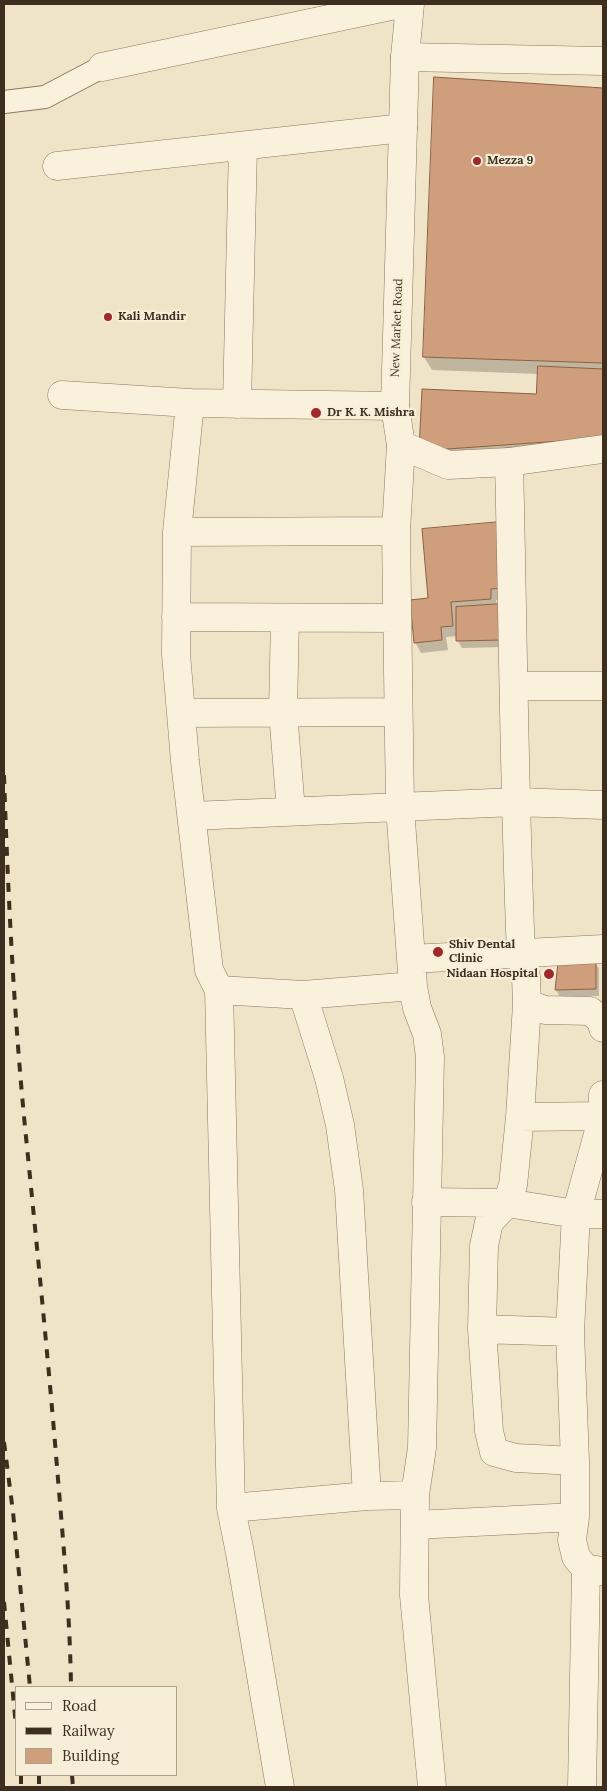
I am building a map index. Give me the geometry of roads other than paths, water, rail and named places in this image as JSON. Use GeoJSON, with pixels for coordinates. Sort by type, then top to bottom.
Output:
{"type":"FeatureCollection","features":[{"type":"Feature","properties":{"kind":"street"},"geometry":{"type":"LineString","coordinates":[[4,102],[45,97],[102,67],[400,4]]}},
{"type":"Feature","properties":{"kind":"street","name":"New Market Road"},"geometry":{"type":"LineString","coordinates":[[410,4],[405,57],[395,406],[401,445],[396,531],[398,712],[400,807],[413,986],[417,1008],[427,1034],[430,1057],[422,1448],[415,1496],[414,1595],[432,1787]]}},
{"type":"Feature","properties":{"kind":"street"},"geometry":{"type":"LineString","coordinates":[[405,57],[603,61]]}},
{"type":"Feature","properties":{"kind":"street"},"geometry":{"type":"LineString","coordinates":[[57,166],[403,128]]}},
{"type":"Feature","properties":{"kind":"street"},"geometry":{"type":"LineString","coordinates":[[237,404],[243,146]]}},
{"type":"Feature","properties":{"kind":"street"},"geometry":{"type":"LineString","coordinates":[[62,395],[190,403],[395,406]]}},
{"type":"Feature","properties":{"kind":"street"},"geometry":{"type":"LineString","coordinates":[[190,403],[178,532],[176,654],[185,761],[209,970],[218,990],[231,1508],[280,1787]]}},
{"type":"Feature","properties":{"kind":"street"},"geometry":{"type":"LineString","coordinates":[[401,445],[448,465],[509,462],[603,450]]}},
{"type":"Feature","properties":{"kind":"street"},"geometry":{"type":"LineString","coordinates":[[509,462],[515,802],[521,954],[526,978],[527,1004],[520,1117],[513,1185],[507,1203],[490,1222],[484,1246],[482,1329],[490,1431],[494,1452],[516,1458],[575,1461]]}},
{"type":"Feature","properties":{"kind":"street"},"geometry":{"type":"LineString","coordinates":[[178,532],[396,531]]}},
{"type":"Feature","properties":{"kind":"street"},"geometry":{"type":"LineString","coordinates":[[176,617],[397,618]]}},
{"type":"Feature","properties":{"kind":"street"},"geometry":{"type":"LineString","coordinates":[[284,618],[283,712],[291,811]]}},
{"type":"Feature","properties":{"kind":"street"},"geometry":{"type":"LineString","coordinates":[[514,686],[603,686]]}},
{"type":"Feature","properties":{"kind":"street"},"geometry":{"type":"LineString","coordinates":[[182,713],[398,712]]}},
{"type":"Feature","properties":{"kind":"street"},"geometry":{"type":"LineString","coordinates":[[192,816],[515,802],[603,805]]}},
{"type":"Feature","properties":{"kind":"street"},"geometry":{"type":"LineString","coordinates":[[411,959],[603,949]]}},
{"type":"Feature","properties":{"kind":"street"},"geometry":{"type":"LineString","coordinates":[[218,990],[303,995],[413,986]]}},
{"type":"Feature","properties":{"kind":"street"},"geometry":{"type":"LineString","coordinates":[[303,995],[329,1078],[340,1125],[349,1190],[367,1496]]}},
{"type":"Feature","properties":{"kind":"street"},"geometry":{"type":"LineString","coordinates":[[527,1004],[545,1010],[590,1011],[602,1021],[603,1028]]}},
{"type":"Feature","properties":{"kind":"street"},"geometry":{"type":"LineString","coordinates":[[520,1117],[603,1105],[576,1214],[570,1332],[575,1461],[575,1517],[572,1540],[576,1557],[594,1570],[582,1787]]}},
{"type":"Feature","properties":{"kind":"street"},"geometry":{"type":"LineString","coordinates":[[426,1202],[507,1203],[576,1214],[603,1214]]}},
{"type":"Feature","properties":{"kind":"street"},"geometry":{"type":"LineString","coordinates":[[482,1329],[570,1332]]}},
{"type":"Feature","properties":{"kind":"street"},"geometry":{"type":"LineString","coordinates":[[231,1508],[367,1496],[415,1496]]}},
{"type":"Feature","properties":{"kind":"street"},"geometry":{"type":"LineString","coordinates":[[416,1525],[575,1517]]}},
{"type":"Feature","properties":{"kind":"railway"},"geometry":{"type":"LineString","coordinates":[[4,775],[18,1047],[62,1522],[71,1686]]}},
{"type":"Feature","properties":{"kind":"railway"},"geometry":{"type":"LineString","coordinates":[[4,1442],[13,1512],[30,1686]]}},
{"type":"Feature","properties":{"kind":"railway"},"geometry":{"type":"LineString","coordinates":[[4,1602],[15,1716]]}},
{"type":"Feature","properties":{"kind":"railway"},"geometry":{"type":"LineString","coordinates":[[21,1776],[21,1787]]}},
{"type":"Feature","properties":{"kind":"railway"},"geometry":{"type":"LineString","coordinates":[[39,1776],[39,1787]]}},
{"type":"Feature","properties":{"kind":"railway"},"geometry":{"type":"LineString","coordinates":[[72,1776],[73,1787]]}},
{"type":"Feature","properties":{"kind":"place","name":"Mezza 9"},"geometry":{"type":"Point","coordinates":[477,161]}},
{"type":"Feature","properties":{"kind":"place","name":"Kali Mandir"},"geometry":{"type":"Point","coordinates":[108,317]}},
{"type":"Feature","properties":{"kind":"place","name":"Dr K. K. Mishra"},"geometry":{"type":"Point","coordinates":[316,413]}},
{"type":"Feature","properties":{"kind":"place","name":"Shiv Dental Clinic"},"geometry":{"type":"Point","coordinates":[438,952]}},
{"type":"Feature","properties":{"kind":"place","name":"Nidaan Hospital"},"geometry":{"type":"Point","coordinates":[549,974]}}]}
